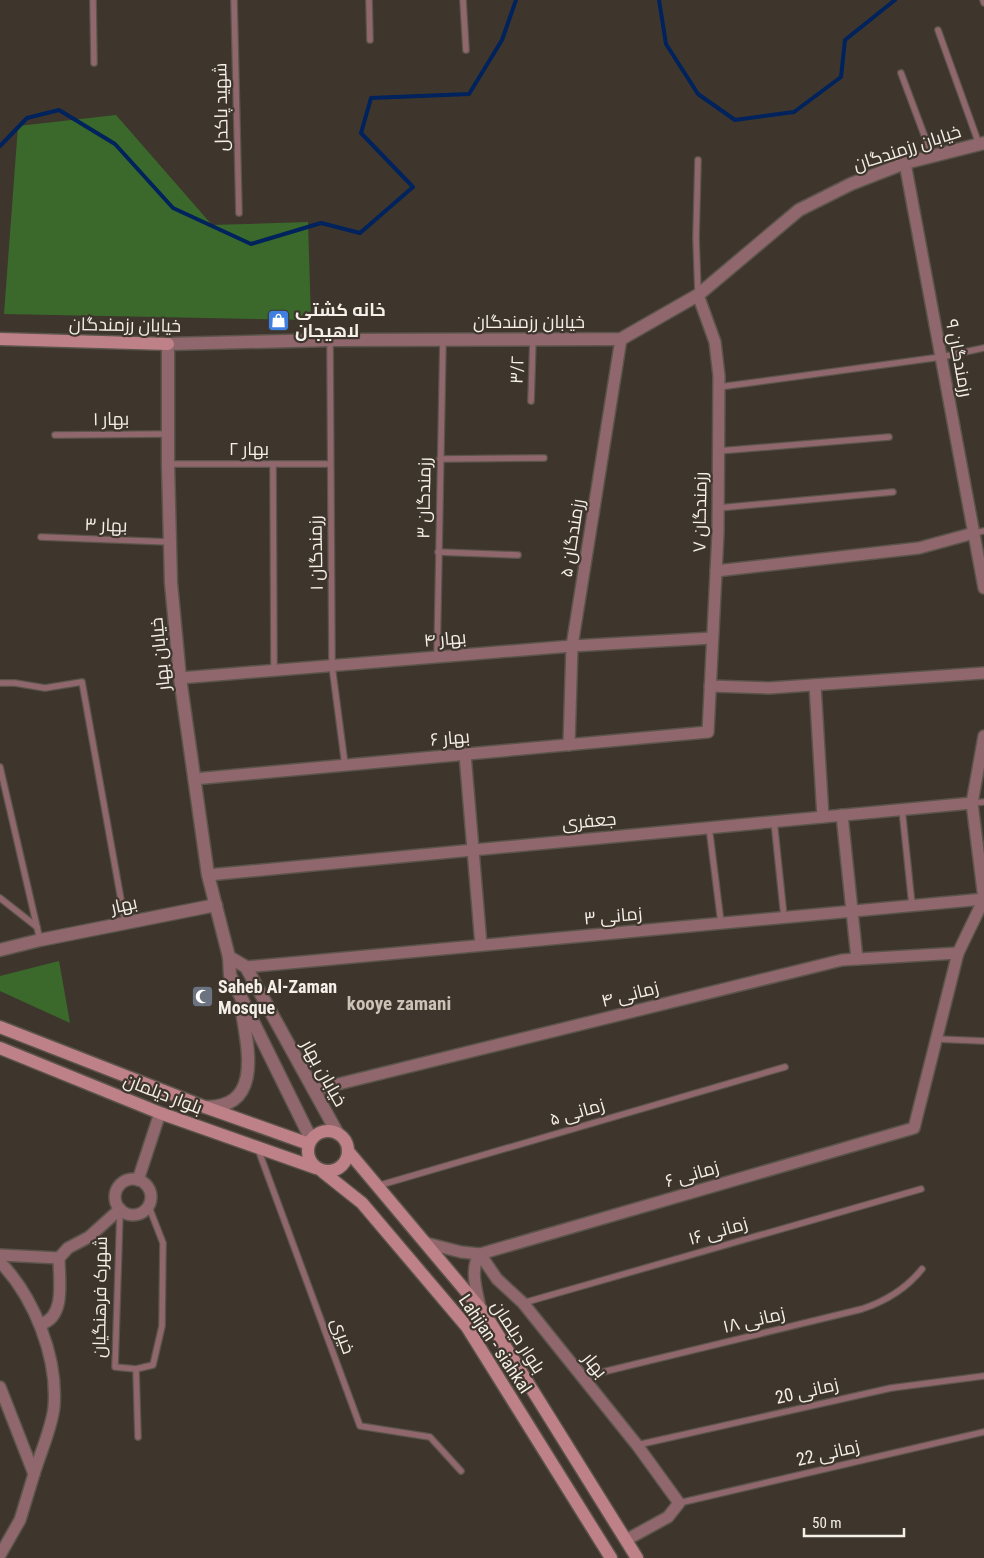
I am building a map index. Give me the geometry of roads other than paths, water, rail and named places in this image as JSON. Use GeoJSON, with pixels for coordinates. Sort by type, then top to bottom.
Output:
{"type":"FeatureCollection","features":[{"type":"Feature","properties":{"kind":"main road","name":"خیابان رزمندگان"},"geometry":{"type":"LineString","coordinates":[[0,339],[168,344]]}},
{"type":"Feature","properties":{"kind":"main road","name":"بلوار دیلمان"},"geometry":{"type":"LineString","coordinates":[[0,1027],[205,1107],[310,1141]]}},
{"type":"Feature","properties":{"kind":"main road","name":"بلوار دیلمان"},"geometry":{"type":"LineString","coordinates":[[0,1048],[160,1113],[319,1170]]}},
{"type":"Feature","properties":{"kind":"main road"},"geometry":{"type":"LineString","coordinates":[[324,1131],[338,1134],[343,1138],[348,1150],[347,1158],[338,1170],[319,1170],[308,1157],[310,1141],[324,1131]]}},
{"type":"Feature","properties":{"kind":"main road","name":"بلوار دیلمان"},"geometry":{"type":"LineString","coordinates":[[348,1150],[480,1308],[637,1558]]}},
{"type":"Feature","properties":{"kind":"main road","name":"Lahijan - siahkal"},"geometry":{"type":"LineString","coordinates":[[319,1170],[362,1203],[467,1327],[611,1558]]}},
{"type":"Feature","properties":{"kind":"street","name":"خیابان رزمندگان"},"geometry":{"type":"LineString","coordinates":[[168,344],[330,340],[621,339],[698,295],[799,210],[851,184],[905,164],[982,143]]}},
{"type":"Feature","properties":{"kind":"street","name":"رزمندگان ۹"},"geometry":{"type":"LineString","coordinates":[[905,164],[941,358],[979,532],[984,588]]}},
{"type":"Feature","properties":{"kind":"street","name":"رزمندگان ۷"},"geometry":{"type":"LineString","coordinates":[[698,295],[715,342],[718,387],[718,508],[708,732]]}},
{"type":"Feature","properties":{"kind":"street","name":"رزمندگان ۵"},"geometry":{"type":"LineString","coordinates":[[569,745],[572,646],[621,339]]}},
{"type":"Feature","properties":{"kind":"street","name":"خیابان بهار"},"geometry":{"type":"LineString","coordinates":[[168,344],[170,542],[180,678],[208,874],[229,957],[230,975],[310,1141]]}},
{"type":"Feature","properties":{"kind":"street"},"geometry":{"type":"LineString","coordinates":[[716,571],[919,548],[979,532]]}},
{"type":"Feature","properties":{"kind":"street","name":"بهار ۴"},"geometry":{"type":"LineString","coordinates":[[180,678],[572,646],[712,638]]}},
{"type":"Feature","properties":{"kind":"street"},"geometry":{"type":"LineString","coordinates":[[710,686],[769,688],[984,673]]}},
{"type":"Feature","properties":{"kind":"street"},"geometry":{"type":"LineString","coordinates":[[815,685],[823,817]]}},
{"type":"Feature","properties":{"kind":"street","name":"بهار ۶"},"geometry":{"type":"LineString","coordinates":[[194,779],[708,732]]}},
{"type":"Feature","properties":{"kind":"street"},"geometry":{"type":"LineString","coordinates":[[936,1039],[958,953],[984,899],[978,802],[984,736]]}},
{"type":"Feature","properties":{"kind":"street"},"geometry":{"type":"LineString","coordinates":[[465,754],[481,945]]}},
{"type":"Feature","properties":{"kind":"street","name":"جعفری"},"geometry":{"type":"LineString","coordinates":[[208,874],[978,802]]}},
{"type":"Feature","properties":{"kind":"street"},"geometry":{"type":"LineString","coordinates":[[842,815],[857,960]]}},
{"type":"Feature","properties":{"kind":"street","name":"زمانی ۳"},"geometry":{"type":"LineString","coordinates":[[246,967],[984,899]]}},
{"type":"Feature","properties":{"kind":"street","name":"بهار"},"geometry":{"type":"LineString","coordinates":[[0,950],[125,922],[216,905]]}},
{"type":"Feature","properties":{"kind":"street","name":"بهار"},"geometry":{"type":"LineString","coordinates":[[0,956],[40,940]]}},
{"type":"Feature","properties":{"kind":"street","name":"زمانی ۴"},"geometry":{"type":"LineString","coordinates":[[314,1090],[842,960],[958,953]]}},
{"type":"Feature","properties":{"kind":"street"},"geometry":{"type":"LineString","coordinates":[[229,957],[246,967]]}},
{"type":"Feature","properties":{"kind":"street","name":"خیابان بهار"},"geometry":{"type":"LineString","coordinates":[[246,967],[338,1134]]}},
{"type":"Feature","properties":{"kind":"street"},"geometry":{"type":"LineString","coordinates":[[205,1107],[222,1106],[230,1102],[242,1091],[248,1077],[240,995]]}},
{"type":"Feature","properties":{"kind":"street","name":"زمانی ۶"},"geometry":{"type":"LineString","coordinates":[[480,1254],[914,1128],[936,1039]]}},
{"type":"Feature","properties":{"kind":"street"},"geometry":{"type":"LineString","coordinates":[[138,1180],[160,1113]]}},
{"type":"Feature","properties":{"kind":"street"},"geometry":{"type":"LineString","coordinates":[[126,1180],[138,1180],[147,1186],[150,1191],[152,1196],[149,1207],[140,1214],[129,1215],[120,1209],[115,1199],[118,1188],[126,1180]]}},
{"type":"Feature","properties":{"kind":"street"},"geometry":{"type":"LineString","coordinates":[[41,1324],[50,1322],[58,1311],[59,1258],[68,1248],[90,1237],[120,1209]]}},
{"type":"Feature","properties":{"kind":"street"},"geometry":{"type":"LineString","coordinates":[[426,1243],[461,1252],[480,1254]]}},
{"type":"Feature","properties":{"kind":"street"},"geometry":{"type":"LineString","coordinates":[[480,1254],[474,1262],[475,1285],[480,1308]]}},
{"type":"Feature","properties":{"kind":"street","name":"بهار"},"geometry":{"type":"LineString","coordinates":[[480,1254],[497,1279],[523,1303],[637,1444],[679,1503]]}},
{"type":"Feature","properties":{"kind":"street"},"geometry":{"type":"LineString","coordinates":[[0,1255],[59,1258]]}},
{"type":"Feature","properties":{"kind":"street"},"geometry":{"type":"LineString","coordinates":[[0,1262],[9,1271],[41,1324],[52,1368],[54,1408],[20,1520],[0,1555]]}},
{"type":"Feature","properties":{"kind":"street"},"geometry":{"type":"LineString","coordinates":[[0,1387],[34,1474]]}},
{"type":"Feature","properties":{"kind":"street"},"geometry":{"type":"LineString","coordinates":[[626,1540],[668,1517],[679,1503]]}},
{"type":"Feature","properties":{"kind":"lane"},"geometry":{"type":"LineString","coordinates":[[93,0],[94,62]]}},
{"type":"Feature","properties":{"kind":"lane","name":"شهید پاکدل"},"geometry":{"type":"LineString","coordinates":[[234,0],[238,213]]}},
{"type":"Feature","properties":{"kind":"lane"},"geometry":{"type":"LineString","coordinates":[[370,0],[370,40]]}},
{"type":"Feature","properties":{"kind":"lane"},"geometry":{"type":"LineString","coordinates":[[462,0],[466,50]]}},
{"type":"Feature","properties":{"kind":"lane"},"geometry":{"type":"LineString","coordinates":[[938,30],[982,143]]}},
{"type":"Feature","properties":{"kind":"lane"},"geometry":{"type":"LineString","coordinates":[[901,73],[932,156]]}},
{"type":"Feature","properties":{"kind":"lane"},"geometry":{"type":"LineString","coordinates":[[698,160],[696,238],[698,295]]}},
{"type":"Feature","properties":{"kind":"lane","name":"رزمندگان ۳"},"geometry":{"type":"LineString","coordinates":[[436,657],[443,339]]}},
{"type":"Feature","properties":{"kind":"lane","name":"۳/۲"},"geometry":{"type":"LineString","coordinates":[[531,401],[533,339]]}},
{"type":"Feature","properties":{"kind":"lane","name":"رزمندگان ۱"},"geometry":{"type":"LineString","coordinates":[[330,340],[332,666],[345,765]]}},
{"type":"Feature","properties":{"kind":"lane"},"geometry":{"type":"LineString","coordinates":[[718,387],[941,358],[984,348]]}},
{"type":"Feature","properties":{"kind":"lane","name":"بهار ۱"},"geometry":{"type":"LineString","coordinates":[[55,435],[168,434]]}},
{"type":"Feature","properties":{"kind":"lane"},"geometry":{"type":"LineString","coordinates":[[718,451],[889,437]]}},
{"type":"Feature","properties":{"kind":"lane"},"geometry":{"type":"LineString","coordinates":[[440,458],[544,458]]}},
{"type":"Feature","properties":{"kind":"lane","name":"بهار ۲"},"geometry":{"type":"LineString","coordinates":[[168,464],[330,464]]}},
{"type":"Feature","properties":{"kind":"lane"},"geometry":{"type":"LineString","coordinates":[[273,464],[274,670]]}},
{"type":"Feature","properties":{"kind":"lane"},"geometry":{"type":"LineString","coordinates":[[718,508],[893,492]]}},
{"type":"Feature","properties":{"kind":"lane","name":"بهار ۳"},"geometry":{"type":"LineString","coordinates":[[41,537],[170,542]]}},
{"type":"Feature","properties":{"kind":"lane"},"geometry":{"type":"LineString","coordinates":[[438,552],[518,555]]}},
{"type":"Feature","properties":{"kind":"lane"},"geometry":{"type":"LineString","coordinates":[[0,683],[15,682],[45,688],[82,682],[125,922]]}},
{"type":"Feature","properties":{"kind":"lane"},"geometry":{"type":"LineString","coordinates":[[0,767],[40,940]]}},
{"type":"Feature","properties":{"kind":"lane"},"geometry":{"type":"LineString","coordinates":[[902,809],[912,906]]}},
{"type":"Feature","properties":{"kind":"lane"},"geometry":{"type":"LineString","coordinates":[[774,821],[784,917]]}},
{"type":"Feature","properties":{"kind":"lane"},"geometry":{"type":"LineString","coordinates":[[710,827],[721,923]]}},
{"type":"Feature","properties":{"kind":"lane"},"geometry":{"type":"LineString","coordinates":[[0,898],[36,927]]}},
{"type":"Feature","properties":{"kind":"lane"},"geometry":{"type":"LineString","coordinates":[[936,1039],[984,1042]]}},
{"type":"Feature","properties":{"kind":"lane","name":"زمانی ۵"},"geometry":{"type":"LineString","coordinates":[[377,1186],[785,1067]]}},
{"type":"Feature","properties":{"kind":"lane","name":"خیری"},"geometry":{"type":"LineString","coordinates":[[257,1147],[360,1426],[430,1437],[461,1471]]}},
{"type":"Feature","properties":{"kind":"lane","name":"زمانی ۱۶"},"geometry":{"type":"LineString","coordinates":[[523,1303],[921,1189]]}},
{"type":"Feature","properties":{"kind":"lane"},"geometry":{"type":"LineString","coordinates":[[138,1438],[136,1369],[153,1365],[162,1326],[163,1242],[149,1207]]}},
{"type":"Feature","properties":{"kind":"lane","name":"شهرک فرهنگیان"},"geometry":{"type":"LineString","coordinates":[[120,1209],[115,1367],[136,1369]]}},
{"type":"Feature","properties":{"kind":"lane","name":"زمانی ۱۸"},"geometry":{"type":"LineString","coordinates":[[582,1377],[862,1310],[883,1302],[912,1281],[922,1269]]}},
{"type":"Feature","properties":{"kind":"lane","name":"زمانی 20"},"geometry":{"type":"LineString","coordinates":[[637,1444],[891,1388],[984,1376]]}},
{"type":"Feature","properties":{"kind":"lane","name":"زمانی 22"},"geometry":{"type":"LineString","coordinates":[[679,1503],[984,1432]]}},
{"type":"Feature","properties":{"kind":"waterway"},"geometry":{"type":"LineString","coordinates":[[0,146],[27,118],[59,110],[115,144],[173,208],[251,244],[321,223],[360,233],[413,187],[361,133],[371,98],[469,94],[502,40],[516,0]]}},
{"type":"Feature","properties":{"kind":"waterway"},"geometry":{"type":"LineString","coordinates":[[659,0],[666,44],[698,94],[735,120],[794,112],[841,77],[845,40],[895,0]]}},
{"type":"Feature","properties":{"kind":"place","name":"خانه کشتی لاهیجان"},"geometry":{"type":"Point","coordinates":[279,320]}},
{"type":"Feature","properties":{"kind":"place","name":"Saheb Al-Zaman Mosque"},"geometry":{"type":"Point","coordinates":[202,997]}},
{"type":"Feature","properties":{"kind":"district","name":"kooye zamani"},"geometry":{"type":"Point","coordinates":[399,1003]}}]}
